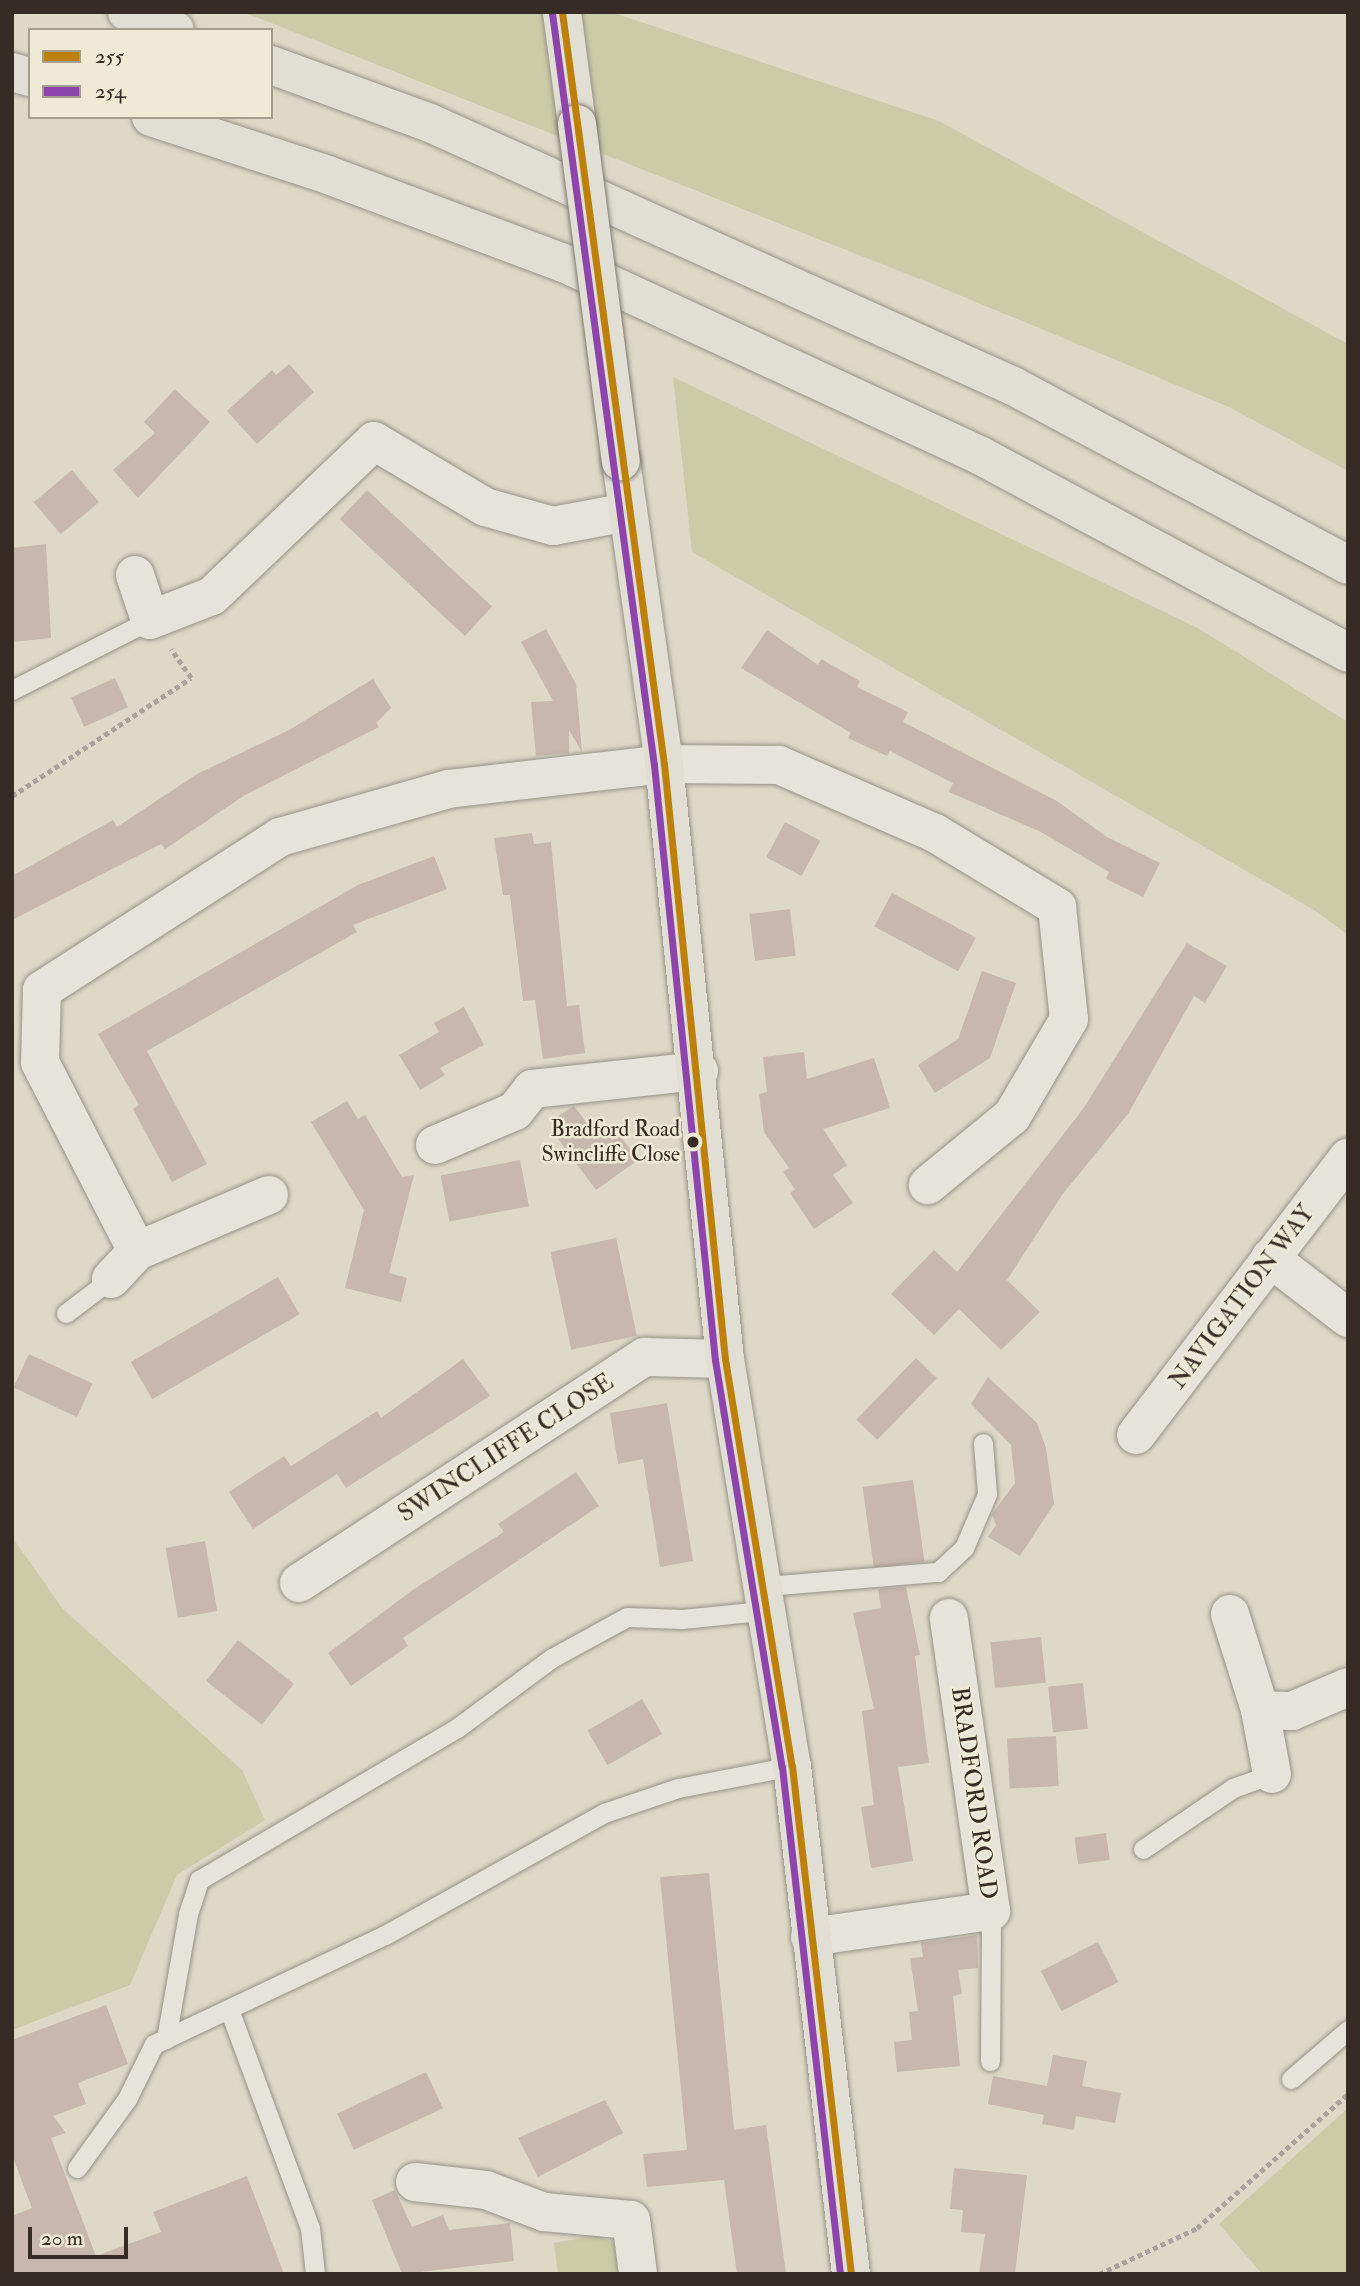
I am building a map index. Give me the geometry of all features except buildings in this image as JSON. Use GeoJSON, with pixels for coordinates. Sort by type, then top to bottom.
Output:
{"type":"FeatureCollection","features":[{"type":"Feature","properties":{"kind":"main road"},"geometry":{"type":"LineString","coordinates":[[127,12],[170,28]]}},
{"type":"Feature","properties":{"kind":"main road"},"geometry":{"type":"LineString","coordinates":[[562,12],[664,764],[699,1071],[724,1359],[768,1598],[792,1766],[851,2274]]}},
{"type":"Feature","properties":{"kind":"main road"},"geometry":{"type":"LineString","coordinates":[[273,66],[430,123],[1013,386],[1348,565]]}},
{"type":"Feature","properties":{"kind":"main road"},"geometry":{"type":"LineString","coordinates":[[157,119],[328,175],[566,264],[981,456],[1348,653]]}},
{"type":"Feature","properties":{"kind":"street"},"geometry":{"type":"LineString","coordinates":[[135,575],[150,620],[212,596],[374,441],[485,507],[553,526],[628,512]]}},
{"type":"Feature","properties":{"kind":"street"},"geometry":{"type":"LineString","coordinates":[[137,1251],[40,1062],[42,990],[280,837],[448,789],[664,764],[779,765],[935,833],[1057,907],[1069,1019],[1012,1116],[928,1185]]}},
{"type":"Feature","properties":{"kind":"street"},"geometry":{"type":"LineString","coordinates":[[435,1145],[514,1111],[532,1089],[699,1071]]}},
{"type":"Feature","properties":{"kind":"street","name":"NAVIGATION WAY"},"geometry":{"type":"LineString","coordinates":[[1136,1435],[1348,1158]]}},
{"type":"Feature","properties":{"kind":"street"},"geometry":{"type":"LineString","coordinates":[[111,1279],[137,1251],[268,1195]]}},
{"type":"Feature","properties":{"kind":"street"},"geometry":{"type":"LineString","coordinates":[[1270,1258],[1348,1318]]}},
{"type":"Feature","properties":{"kind":"street","name":"SWINCLIFFE CLOSE"},"geometry":{"type":"LineString","coordinates":[[299,1583],[645,1357],[724,1359]]}},
{"type":"Feature","properties":{"kind":"street"},"geometry":{"type":"LineString","coordinates":[[1230,1614],[1260,1710],[1272,1774]]}},
{"type":"Feature","properties":{"kind":"street","name":"BRADFORD ROAD"},"geometry":{"type":"LineString","coordinates":[[810,1937],[991,1911],[949,1618]]}},
{"type":"Feature","properties":{"kind":"street"},"geometry":{"type":"LineString","coordinates":[[1260,1710],[1292,1711],[1348,1687]]}},
{"type":"Feature","properties":{"kind":"street"},"geometry":{"type":"LineString","coordinates":[[415,2182],[486,2190],[544,2212],[631,2220],[638,2274]]}},
{"type":"Feature","properties":{"kind":"lane"},"geometry":{"type":"LineString","coordinates":[[12,690],[150,620]]}},
{"type":"Feature","properties":{"kind":"lane"},"geometry":{"type":"LineString","coordinates":[[65,1313],[111,1279]]}},
{"type":"Feature","properties":{"kind":"lane"},"geometry":{"type":"LineString","coordinates":[[166,2039],[188,1914],[199,1880],[457,1728],[552,1658],[627,1617],[701,1619],[768,1598],[938,1572],[964,1548],[987,1494],[984,1443]]}},
{"type":"Feature","properties":{"kind":"lane"},"geometry":{"type":"LineString","coordinates":[[77,2168],[127,2099],[154,2044],[230,2012],[385,1936],[604,1813],[678,1788],[792,1766]]}},
{"type":"Feature","properties":{"kind":"lane"},"geometry":{"type":"LineString","coordinates":[[1143,1849],[1233,1788],[1272,1774]]}},
{"type":"Feature","properties":{"kind":"lane"},"geometry":{"type":"LineString","coordinates":[[990,2061],[991,1911]]}},
{"type":"Feature","properties":{"kind":"lane"},"geometry":{"type":"LineString","coordinates":[[230,2012],[310,2228],[315,2274]]}},
{"type":"Feature","properties":{"kind":"lane"},"geometry":{"type":"LineString","coordinates":[[1291,2079],[1348,2030]]}},
{"type":"Feature","properties":{"kind":"path"},"geometry":{"type":"LineString","coordinates":[[12,796],[191,678],[150,620]]}},
{"type":"Feature","properties":{"kind":"path"},"geometry":{"type":"LineString","coordinates":[[1099,2274],[1197,2228],[1348,2094]]}},
{"type":"Feature","properties":{"kind":"green space"},"geometry":{"type":"Polygon","coordinates":[[[243,12],[611,12],[939,121],[1348,344],[1348,471],[1229,407],[940,287],[243,12]]]}},
{"type":"Feature","properties":{"kind":"green space"},"geometry":{"type":"Polygon","coordinates":[[[673,377],[1198,628],[1348,722],[1348,935],[1314,910],[692,552],[673,377]]]}},
{"type":"Feature","properties":{"kind":"green space"},"geometry":{"type":"Polygon","coordinates":[[[12,1537],[63,1609],[242,1770],[265,1820],[177,1875],[130,1985],[12,2030],[12,1537]]]}},
{"type":"Feature","properties":{"kind":"green space"},"geometry":{"type":"Polygon","coordinates":[[[1348,2108],[1348,2274],[1262,2274],[1219,2224],[1348,2108]]]}},
{"type":"Feature","properties":{"kind":"green space"},"geometry":{"type":"Polygon","coordinates":[[[597,2235],[624,2249],[627,2274],[558,2274],[554,2243],[597,2235]]]}},
{"type":"Feature","properties":{"kind":"transit line","name":"255"},"geometry":{"type":"LineString","coordinates":[[562,12],[664,764],[725,1359],[792,1766],[851,2274]]}},
{"type":"Feature","properties":{"kind":"transit line","name":"254"},"geometry":{"type":"LineString","coordinates":[[552,13],[654,765],[715,1360],[782,1767],[840,2274]]}},
{"type":"Feature","properties":{"kind":"place","name":"Bradford Road Swincliffe Close"},"geometry":{"type":"Point","coordinates":[693,1142]}}]}
